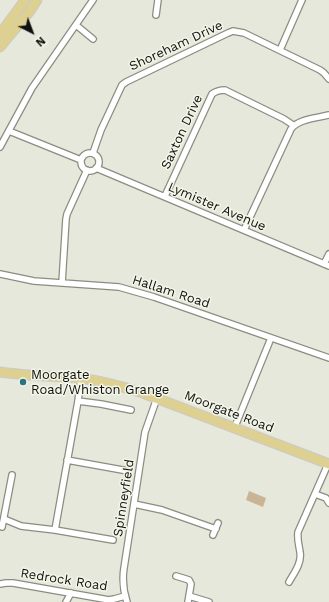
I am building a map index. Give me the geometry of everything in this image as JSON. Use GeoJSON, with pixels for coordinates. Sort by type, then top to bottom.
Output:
{"type":"FeatureCollection","features":[{"type":"Feature","properties":{"kind":"main road"},"geometry":{"type":"LineString","coordinates":[[0,34],[25,0]]}},
{"type":"Feature","properties":{"kind":"main road"},"geometry":{"type":"LineString","coordinates":[[0,47],[30,11],[37,0]]}},
{"type":"Feature","properties":{"kind":"main road","name":"Moorgate Road"},"geometry":{"type":"LineString","coordinates":[[0,372],[22,375],[81,378],[117,385],[157,398],[329,464]]}},
{"type":"Feature","properties":{"kind":"street"},"geometry":{"type":"LineString","coordinates":[[0,147],[32,88],[94,0]]}},
{"type":"Feature","properties":{"kind":"street"},"geometry":{"type":"LineString","coordinates":[[156,15],[158,0]]}},
{"type":"Feature","properties":{"kind":"street"},"geometry":{"type":"LineString","coordinates":[[280,50],[302,0]]}},
{"type":"Feature","properties":{"kind":"street"},"geometry":{"type":"LineString","coordinates":[[76,25],[93,39]]}},
{"type":"Feature","properties":{"kind":"street","name":"Shoreham Drive"},"geometry":{"type":"LineString","coordinates":[[93,154],[100,130],[122,85],[233,31],[244,33],[280,50],[320,70],[328,77]]}},
{"type":"Feature","properties":{"kind":"street","name":"Saxton Drive"},"geometry":{"type":"LineString","coordinates":[[165,196],[212,94],[220,90],[225,90],[284,119],[293,125]]}},
{"type":"Feature","properties":{"kind":"street"},"geometry":{"type":"LineString","coordinates":[[244,230],[293,125],[298,122],[329,115]]}},
{"type":"Feature","properties":{"kind":"street"},"geometry":{"type":"LineString","coordinates":[[9,131],[82,160]]}},
{"type":"Feature","properties":{"kind":"street"},"geometry":{"type":"LineString","coordinates":[[90,153],[98,157],[98,166],[92,170],[87,170],[83,166],[82,158],[86,154],[90,153]]}},
{"type":"Feature","properties":{"kind":"street","name":"Lymister Avenue"},"geometry":{"type":"LineString","coordinates":[[96,168],[327,265]]}},
{"type":"Feature","properties":{"kind":"street"},"geometry":{"type":"LineString","coordinates":[[62,283],[67,214],[87,170]]}},
{"type":"Feature","properties":{"kind":"street"},"geometry":{"type":"LineString","coordinates":[[327,265],[329,254]]}},
{"type":"Feature","properties":{"kind":"street","name":"Hallam Road"},"geometry":{"type":"LineString","coordinates":[[0,274],[34,281],[119,287],[329,358]]}},
{"type":"Feature","properties":{"kind":"street"},"geometry":{"type":"LineString","coordinates":[[234,428],[271,338]]}},
{"type":"Feature","properties":{"kind":"street"},"geometry":{"type":"LineString","coordinates":[[55,530],[81,378]]}},
{"type":"Feature","properties":{"kind":"street","name":"Spinneyfield"},"geometry":{"type":"LineString","coordinates":[[127,602],[123,583],[124,568],[145,432],[157,398]]}},
{"type":"Feature","properties":{"kind":"street"},"geometry":{"type":"LineString","coordinates":[[78,401],[131,410]]}},
{"type":"Feature","properties":{"kind":"street"},"geometry":{"type":"LineString","coordinates":[[67,460],[128,471]]}},
{"type":"Feature","properties":{"kind":"street"},"geometry":{"type":"LineString","coordinates":[[289,582],[300,559],[301,553],[297,538],[298,532],[329,464]]}},
{"type":"Feature","properties":{"kind":"street"},"geometry":{"type":"LineString","coordinates":[[2,527],[12,475]]}},
{"type":"Feature","properties":{"kind":"street"},"geometry":{"type":"LineString","coordinates":[[315,494],[326,498],[329,502]]}},
{"type":"Feature","properties":{"kind":"street"},"geometry":{"type":"LineString","coordinates":[[134,504],[162,510],[217,526],[213,535]]}},
{"type":"Feature","properties":{"kind":"street"},"geometry":{"type":"LineString","coordinates":[[4,518],[21,526],[113,540]]}},
{"type":"Feature","properties":{"kind":"street"},"geometry":{"type":"LineString","coordinates":[[176,576],[190,581],[191,584],[188,599],[209,602]]}},
{"type":"Feature","properties":{"kind":"street","name":"Redrock Road"},"geometry":{"type":"LineString","coordinates":[[0,584],[13,583],[109,600],[125,596]]}},
{"type":"Feature","properties":{"kind":"street"},"geometry":{"type":"LineString","coordinates":[[66,602],[71,593]]}},
{"type":"Feature","properties":{"kind":"shaded area"},"geometry":{"type":"Polygon","coordinates":[[[249,491],[266,498],[263,507],[246,500],[249,491]]]}},
{"type":"Feature","properties":{"kind":"place","name":"Moorgate Road/Whiston Grange"},"geometry":{"type":"Point","coordinates":[23,382]}}]}
